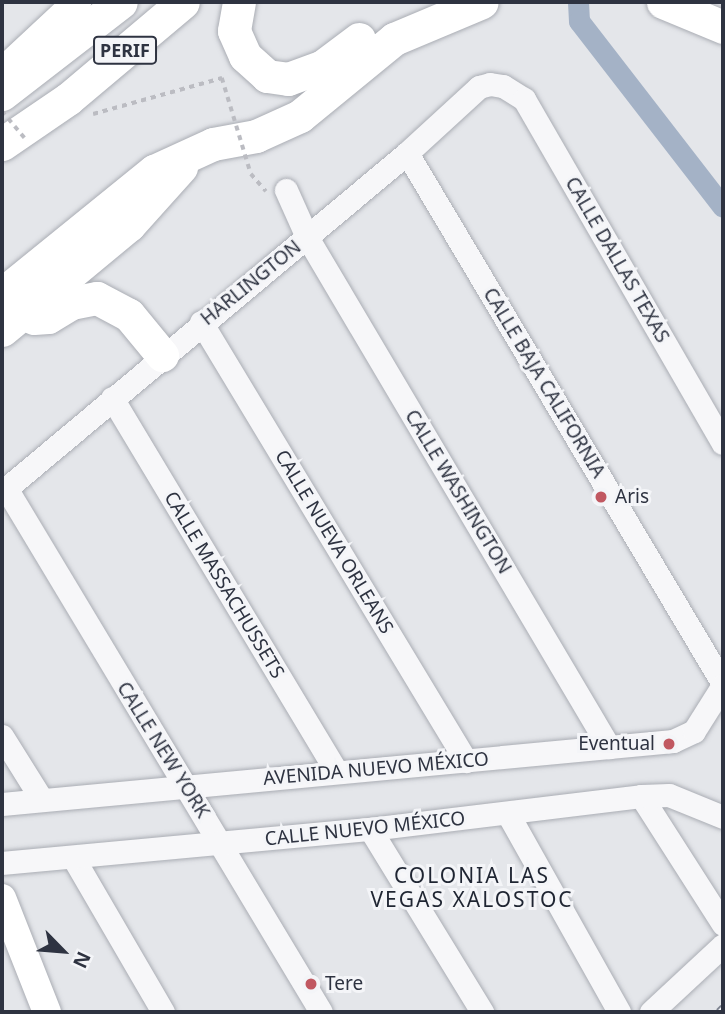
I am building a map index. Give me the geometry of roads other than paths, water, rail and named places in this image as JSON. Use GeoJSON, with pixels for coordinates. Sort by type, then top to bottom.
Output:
{"type":"FeatureCollection","features":[{"type":"Feature","properties":{"kind":"highway","name":"PERIF"},"geometry":{"type":"LineString","coordinates":[[2,94],[121,2]]}},
{"type":"Feature","properties":{"kind":"highway","name":"PERIF"},"geometry":{"type":"LineString","coordinates":[[14,142],[78,107],[183,2]]}},
{"type":"Feature","properties":{"kind":"highway"},"geometry":{"type":"LineString","coordinates":[[239,2],[234,31],[233,67],[288,79],[323,66],[377,26],[429,2]]}},
{"type":"Feature","properties":{"kind":"highway"},"geometry":{"type":"LineString","coordinates":[[6,314],[129,225],[188,158],[213,144],[256,136],[300,116],[394,40],[482,2]]}},
{"type":"Feature","properties":{"kind":"highway"},"geometry":{"type":"LineString","coordinates":[[663,2],[723,27]]}},
{"type":"Feature","properties":{"kind":"highway"},"geometry":{"type":"LineString","coordinates":[[6,314],[48,317],[71,303],[97,299],[129,315],[162,355]]}},
{"type":"Feature","properties":{"kind":"main road"},"geometry":{"type":"LineString","coordinates":[[2,72],[77,2]]}},
{"type":"Feature","properties":{"kind":"main road"},"geometry":{"type":"LineString","coordinates":[[2,898],[47,1012]]}},
{"type":"Feature","properties":{"kind":"street","name":"HARLINGTON"},"geometry":{"type":"LineString","coordinates":[[4,490],[162,355],[407,153],[479,88],[503,86]]}},
{"type":"Feature","properties":{"kind":"street","name":"CALLE DALLAS TEXAS"},"geometry":{"type":"LineString","coordinates":[[503,86],[524,99],[723,443]]}},
{"type":"Feature","properties":{"kind":"street","name":"CALLE BAJA CALIFORNIA"},"geometry":{"type":"LineString","coordinates":[[407,153],[723,685]]}},
{"type":"Feature","properties":{"kind":"street","name":"CALLE WASHINGTON"},"geometry":{"type":"LineString","coordinates":[[286,190],[307,237],[609,747]]}},
{"type":"Feature","properties":{"kind":"street","name":"CALLE NUEVA ORLEANS"},"geometry":{"type":"LineString","coordinates":[[201,323],[466,761]]}},
{"type":"Feature","properties":{"kind":"street","name":"CALLE MASSACHUSSETS"},"geometry":{"type":"LineString","coordinates":[[112,398],[337,772]]}},
{"type":"Feature","properties":{"kind":"street","name":"CALLE NEW YORK"},"geometry":{"type":"LineString","coordinates":[[4,490],[183,786],[221,843],[321,1012]]}},
{"type":"Feature","properties":{"kind":"street","name":"AVENIDA NUEVO MÉXICO"},"geometry":{"type":"LineString","coordinates":[[2,804],[466,761],[688,737],[723,685]]}},
{"type":"Feature","properties":{"kind":"street"},"geometry":{"type":"LineString","coordinates":[[2,736],[42,800]]}},
{"type":"Feature","properties":{"kind":"street","name":"CALLE NUEVO MÉXICO"},"geometry":{"type":"LineString","coordinates":[[2,863],[74,859],[370,829],[641,796],[669,795],[723,817]]}},
{"type":"Feature","properties":{"kind":"street"},"geometry":{"type":"LineString","coordinates":[[641,796],[723,925]]}},
{"type":"Feature","properties":{"kind":"street"},"geometry":{"type":"LineString","coordinates":[[508,814],[619,1012]]}},
{"type":"Feature","properties":{"kind":"street"},"geometry":{"type":"LineString","coordinates":[[370,829],[482,1012]]}},
{"type":"Feature","properties":{"kind":"street"},"geometry":{"type":"LineString","coordinates":[[74,859],[163,1012]]}},
{"type":"Feature","properties":{"kind":"street"},"geometry":{"type":"LineString","coordinates":[[651,1012],[723,944]]}},
{"type":"Feature","properties":{"kind":"waterway"},"geometry":{"type":"LineString","coordinates":[[578,2],[579,21],[723,207]]}},
{"type":"Feature","properties":{"kind":"railway"},"geometry":{"type":"LineString","coordinates":[[719,1012],[723,1008]]}},
{"type":"Feature","properties":{"kind":"place","name":"Aris"},"geometry":{"type":"Point","coordinates":[601,497]}},
{"type":"Feature","properties":{"kind":"place","name":"Eventual"},"geometry":{"type":"Point","coordinates":[669,744]}},
{"type":"Feature","properties":{"kind":"place","name":"Tere"},"geometry":{"type":"Point","coordinates":[311,984]}},
{"type":"Feature","properties":{"kind":"district","name":"COLONIA LAS VEGAS XALOSTOC"},"geometry":{"type":"Point","coordinates":[472,887]}}]}
